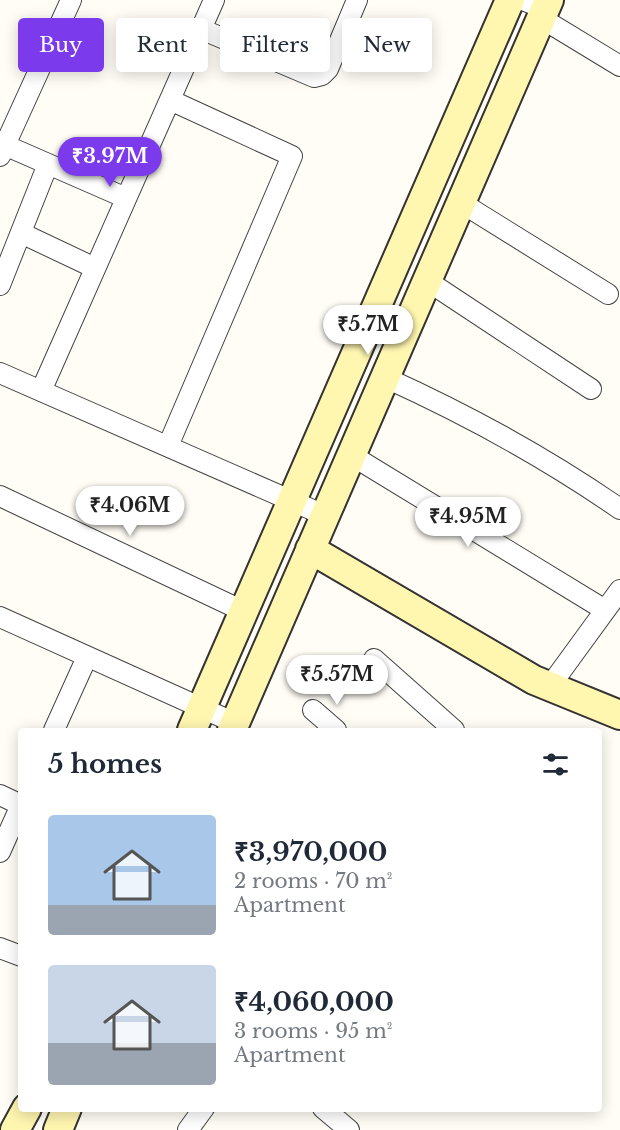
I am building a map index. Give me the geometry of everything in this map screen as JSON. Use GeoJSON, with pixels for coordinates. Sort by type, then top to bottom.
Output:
{"type":"FeatureCollection","features":[{"type":"Feature","properties":{"kind":"street"},"geometry":{"type":"LineString","coordinates":[[71,0],[2,148],[48,164],[126,198]]}},
{"type":"Feature","properties":{"kind":"street"},"geometry":{"type":"LineString","coordinates":[[206,18],[214,0]]}},
{"type":"Feature","properties":{"kind":"street"},"geometry":{"type":"LineString","coordinates":[[208,32],[314,77],[322,75],[328,69],[357,0]]}},
{"type":"Feature","properties":{"kind":"street"},"geometry":{"type":"LineString","coordinates":[[197,719],[510,0]]}},
{"type":"Feature","properties":{"kind":"street"},"geometry":{"type":"LineString","coordinates":[[0,617],[87,657],[197,719],[233,727],[460,202],[540,7],[620,66]]}},
{"type":"Feature","properties":{"kind":"street"},"geometry":{"type":"LineString","coordinates":[[41,391],[182,72]]}},
{"type":"Feature","properties":{"kind":"street"},"geometry":{"type":"LineString","coordinates":[[168,446],[292,156],[170,100]]}},
{"type":"Feature","properties":{"kind":"street"},"geometry":{"type":"LineString","coordinates":[[0,285],[48,164]]}},
{"type":"Feature","properties":{"kind":"street"},"geometry":{"type":"LineString","coordinates":[[460,202],[608,294]]}},
{"type":"Feature","properties":{"kind":"street"},"geometry":{"type":"LineString","coordinates":[[21,233],[95,268]]}},
{"type":"Feature","properties":{"kind":"street"},"geometry":{"type":"LineString","coordinates":[[426,280],[591,389]]}},
{"type":"Feature","properties":{"kind":"street"},"geometry":{"type":"LineString","coordinates":[[0,373],[324,515]]}},
{"type":"Feature","properties":{"kind":"street"},"geometry":{"type":"LineString","coordinates":[[384,377],[459,411],[524,446],[620,509]]}},
{"type":"Feature","properties":{"kind":"street"},"geometry":{"type":"LineString","coordinates":[[351,455],[605,610]]}},
{"type":"Feature","properties":{"kind":"street"},"geometry":{"type":"LineString","coordinates":[[0,496],[243,611]]}},
{"type":"Feature","properties":{"kind":"street"},"geometry":{"type":"LineString","coordinates":[[310,549],[534,680],[620,715]]}},
{"type":"Feature","properties":{"kind":"street"},"geometry":{"type":"LineString","coordinates":[[550,686],[620,590]]}},
{"type":"Feature","properties":{"kind":"street"},"geometry":{"type":"LineString","coordinates":[[55,728],[87,657]]}},
{"type":"Feature","properties":{"kind":"street"},"geometry":{"type":"LineString","coordinates":[[375,659],[452,728]]}},
{"type":"Feature","properties":{"kind":"street"},"geometry":{"type":"LineString","coordinates":[[313,710],[334,728]]}},
{"type":"Feature","properties":{"kind":"street"},"geometry":{"type":"LineString","coordinates":[[0,795],[18,804]]}},
{"type":"Feature","properties":{"kind":"street"},"geometry":{"type":"LineString","coordinates":[[0,852],[18,812]]}},
{"type":"Feature","properties":{"kind":"street"},"geometry":{"type":"LineString","coordinates":[[0,948],[18,955]]}},
{"type":"Feature","properties":{"kind":"street"},"geometry":{"type":"LineString","coordinates":[[15,1130],[25,1112]]}},
{"type":"Feature","properties":{"kind":"street"},"geometry":{"type":"LineString","coordinates":[[58,1130],[65,1112]]}},
{"type":"Feature","properties":{"kind":"street"},"geometry":{"type":"LineString","coordinates":[[328,1112],[349,1130]]}}]}
